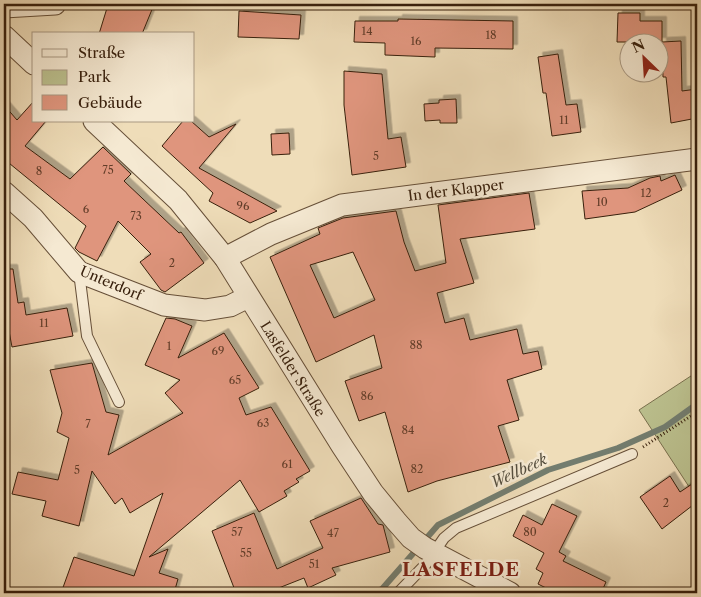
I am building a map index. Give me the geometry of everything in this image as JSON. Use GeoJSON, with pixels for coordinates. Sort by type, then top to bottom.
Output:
{"type":"FeatureCollection","features":[{"type":"Feature","properties":{"kind":"street"},"geometry":{"type":"LineString","coordinates":[[4,7],[55,4]]}},
{"type":"Feature","properties":{"kind":"street"},"geometry":{"type":"LineString","coordinates":[[4,36],[32,62]]}},
{"type":"Feature","properties":{"kind":"street","name":"Lasfelder Straße"},"geometry":{"type":"LineString","coordinates":[[95,122],[178,200],[225,258],[373,493],[423,546],[510,593]]}},
{"type":"Feature","properties":{"kind":"street","name":"In der Klapper"},"geometry":{"type":"LineString","coordinates":[[225,258],[271,234],[342,205],[697,159]]}},
{"type":"Feature","properties":{"kind":"street","name":"Unterdorf"},"geometry":{"type":"LineString","coordinates":[[4,192],[33,218],[79,272],[164,304],[205,310],[230,306],[248,297]]}},
{"type":"Feature","properties":{"kind":"lane"},"geometry":{"type":"LineString","coordinates":[[79,272],[87,336],[120,402]]}},
{"type":"Feature","properties":{"kind":"lane"},"geometry":{"type":"LineString","coordinates":[[398,593],[426,564],[423,546],[444,538],[456,528],[632,454]]}},
{"type":"Feature","properties":{"kind":"path"},"geometry":{"type":"LineString","coordinates":[[632,454],[672,430],[697,412]]}},
{"type":"Feature","properties":{"kind":"green space"},"geometry":{"type":"Polygon","coordinates":[[[697,372],[697,499],[639,410],[697,372]]]}},
{"type":"Feature","properties":{"kind":"building"},"geometry":{"type":"Polygon","coordinates":[[[153,7],[143,32],[100,32],[107,8],[153,7]]]}},
{"type":"Feature","properties":{"kind":"building"},"geometry":{"type":"Polygon","coordinates":[[[239,11],[301,15],[299,39],[238,37],[239,11]]]}},
{"type":"Feature","properties":{"kind":"building"},"geometry":{"type":"Polygon","coordinates":[[[618,13],[640,13],[640,21],[662,21],[662,32],[618,32],[617,42],[618,13]]]}},
{"type":"Feature","properties":{"kind":"building"},"geometry":{"type":"Polygon","coordinates":[[[398,19],[513,21],[513,49],[435,48],[435,57],[385,55],[385,43],[354,42],[355,21],[398,21],[398,19]]]}},
{"type":"Feature","properties":{"kind":"building"},"geometry":{"type":"Polygon","coordinates":[[[681,41],[682,91],[697,89],[697,118],[671,123],[667,82],[668,42],[681,41]]]}},
{"type":"Feature","properties":{"kind":"building"},"geometry":{"type":"Polygon","coordinates":[[[558,54],[566,105],[577,104],[581,132],[552,136],[546,93],[543,93],[538,57],[558,54]]]}},
{"type":"Feature","properties":{"kind":"building"},"geometry":{"type":"Polygon","coordinates":[[[344,71],[382,74],[388,139],[401,137],[406,167],[352,175],[344,105],[344,71]]]}},
{"type":"Feature","properties":{"kind":"building"},"geometry":{"type":"Polygon","coordinates":[[[456,99],[457,123],[440,123],[440,120],[425,121],[424,104],[439,103],[439,100],[456,99]]]}},
{"type":"Feature","properties":{"kind":"building"},"geometry":{"type":"Polygon","coordinates":[[[32,103],[32,122],[45,122],[25,146],[70,179],[103,147],[131,174],[124,181],[179,233],[181,232],[204,263],[165,292],[161,290],[140,262],[151,254],[118,221],[97,261],[79,252],[75,248],[86,226],[4,159],[4,105],[17,120],[32,103]]]}},
{"type":"Feature","properties":{"kind":"building"},"geometry":{"type":"Polygon","coordinates":[[[182,122],[192,122],[209,137],[236,124],[199,168],[277,211],[250,223],[209,201],[213,193],[162,146],[182,122]]]}},
{"type":"Feature","properties":{"kind":"building"},"geometry":{"type":"Polygon","coordinates":[[[289,133],[290,154],[272,155],[271,134],[289,133]]]}},
{"type":"Feature","properties":{"kind":"building"},"geometry":{"type":"Polygon","coordinates":[[[675,175],[682,190],[635,212],[585,219],[582,191],[628,188],[650,178],[660,176],[661,181],[675,175]]]}},
{"type":"Feature","properties":{"kind":"building"},"geometry":{"type":"Polygon","coordinates":[[[529,193],[535,229],[460,239],[474,283],[437,293],[445,323],[464,318],[470,340],[517,329],[523,354],[538,351],[542,369],[507,380],[519,420],[498,426],[510,462],[437,481],[408,492],[385,412],[359,421],[345,381],[382,368],[374,335],[316,362],[270,257],[320,234],[318,228],[343,218],[396,211],[404,242],[415,271],[446,263],[438,205],[529,193]],[[353,252],[310,265],[334,318],[375,300],[353,252]]]}},
{"type":"Feature","properties":{"kind":"building"},"geometry":{"type":"Polygon","coordinates":[[[4,269],[13,269],[18,303],[24,302],[26,315],[67,308],[73,336],[12,347],[9,331],[4,332],[4,269]]]}},
{"type":"Feature","properties":{"kind":"building"},"geometry":{"type":"Polygon","coordinates":[[[166,318],[175,319],[192,326],[178,358],[224,333],[259,388],[239,398],[246,415],[271,407],[310,471],[296,479],[299,482],[284,491],[287,496],[259,512],[240,480],[149,557],[168,549],[159,573],[178,579],[174,593],[61,593],[74,557],[134,576],[163,493],[130,513],[122,498],[115,504],[92,471],[79,526],[42,516],[46,501],[12,494],[18,472],[58,480],[69,438],[57,432],[62,413],[50,370],[92,363],[106,412],[119,415],[108,455],[183,413],[165,393],[180,380],[145,365],[166,318]]]}},
{"type":"Feature","properties":{"kind":"building"},"geometry":{"type":"Polygon","coordinates":[[[670,476],[680,492],[692,484],[697,492],[697,502],[662,529],[640,497],[670,476]]]}},
{"type":"Feature","properties":{"kind":"building"},"geometry":{"type":"Polygon","coordinates":[[[361,498],[378,524],[383,525],[390,552],[332,568],[336,575],[308,588],[304,578],[266,593],[236,593],[212,531],[254,513],[277,569],[323,548],[310,521],[361,498]]]}},
{"type":"Feature","properties":{"kind":"building"},"geometry":{"type":"Polygon","coordinates":[[[552,504],[577,516],[559,552],[566,556],[563,561],[606,582],[601,593],[556,593],[538,584],[543,573],[536,569],[544,553],[513,536],[523,515],[542,525],[552,504]]]}},
{"type":"Feature","properties":{"kind":"waterway","name":"Wellbeek"},"geometry":{"type":"LineString","coordinates":[[372,593],[382,589],[438,525],[548,470],[618,448],[665,427],[697,404]]}},
{"type":"Feature","properties":{"kind":"district","name":"LASFELDE"},"geometry":{"type":"Point","coordinates":[461,569]}}]}
